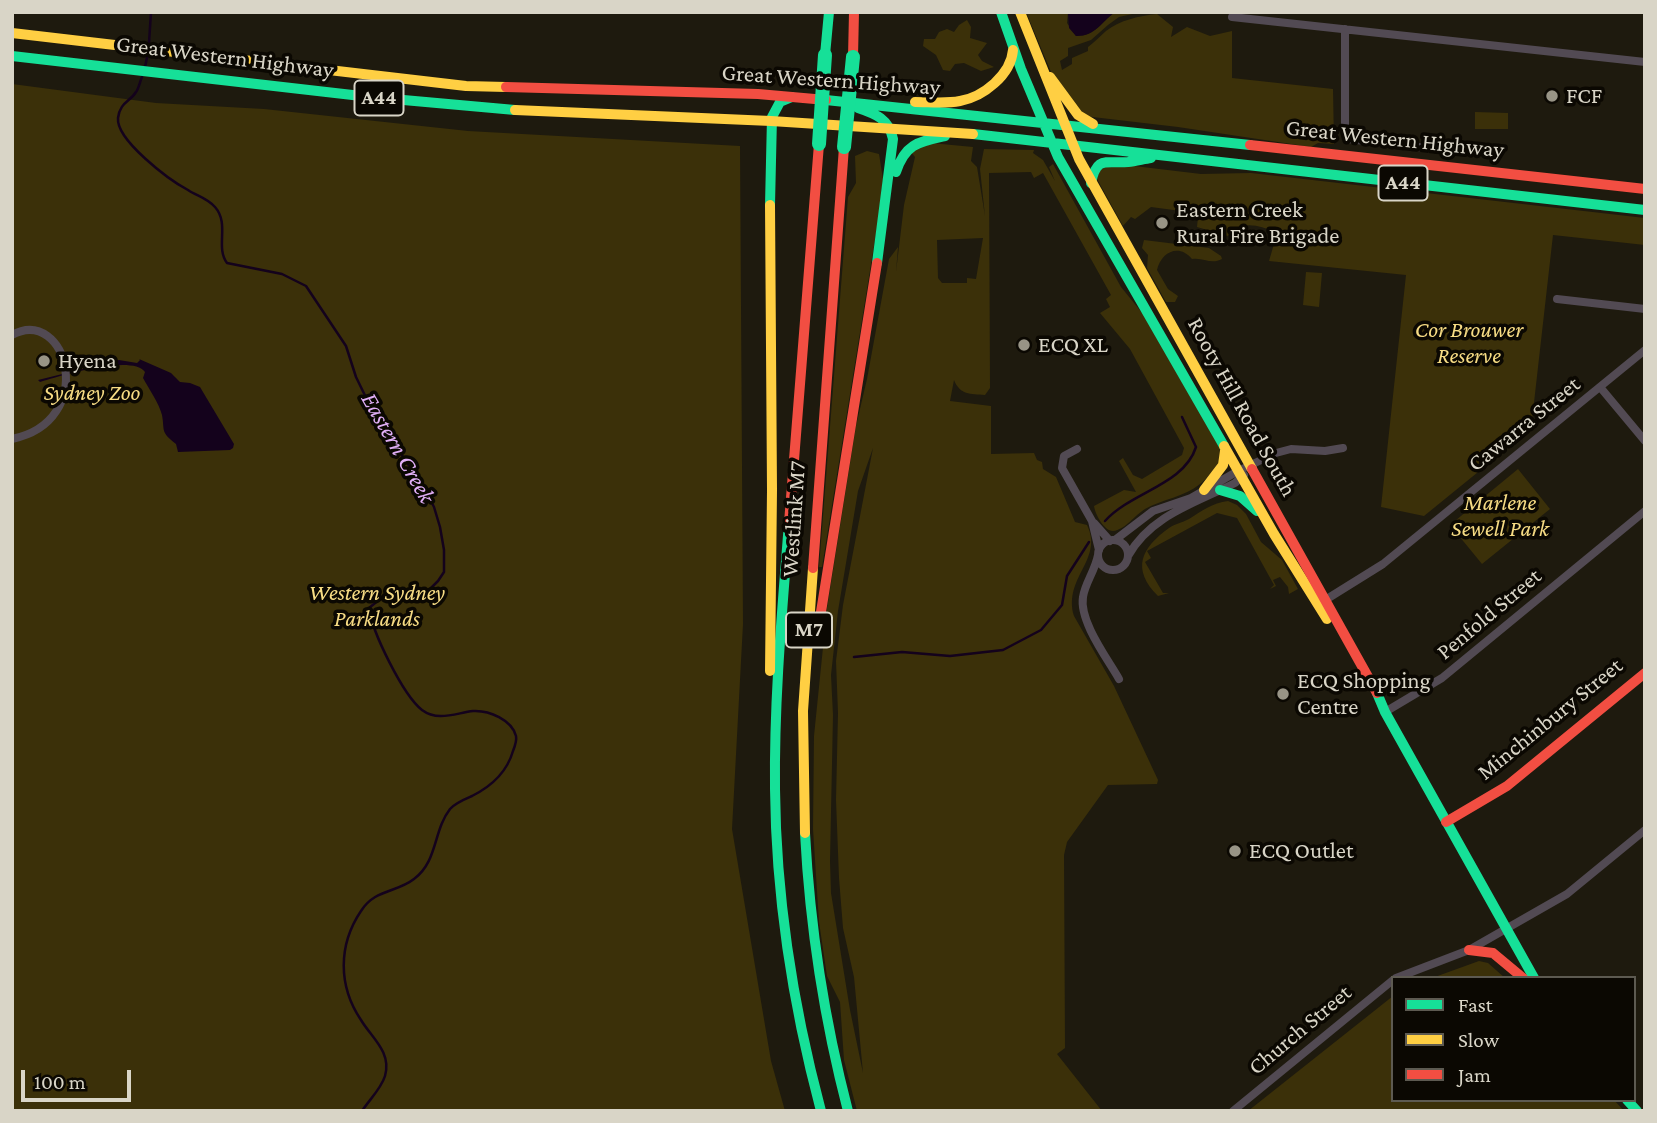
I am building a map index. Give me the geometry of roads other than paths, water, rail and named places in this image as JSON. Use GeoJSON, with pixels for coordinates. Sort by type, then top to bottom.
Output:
{"type":"FeatureCollection","features":[{"type":"Feature","properties":{"kind":"main road","name":"Westlink M7"},"geometry":{"type":"LineString","coordinates":[[821,1111],[802,1036],[787,943],[777,836],[775,752],[780,644],[829,12]]}},
{"type":"Feature","properties":{"kind":"main road","name":"Westlink M7"},"geometry":{"type":"LineString","coordinates":[[848,1111],[825,1013],[809,909],[803,833],[803,711],[844,147],[853,57],[854,12]]}},
{"type":"Feature","properties":{"kind":"main road"},"geometry":{"type":"LineString","coordinates":[[853,29],[861,12]]}},
{"type":"Feature","properties":{"kind":"main road","name":"Rooty Hill Road South"},"geometry":{"type":"LineString","coordinates":[[1001,12],[1052,144],[1131,288],[1165,341],[1225,449],[1243,472],[1322,602],[1377,705],[1385,712],[1533,976]]}},
{"type":"Feature","properties":{"kind":"main road"},"geometry":{"type":"LineString","coordinates":[[1020,12],[1037,58],[1081,119],[1119,131]]}},
{"type":"Feature","properties":{"kind":"main road","name":"Great Western Highway"},"geometry":{"type":"LineString","coordinates":[[12,33],[467,86],[796,96],[892,105],[1645,190]]}},
{"type":"Feature","properties":{"kind":"main road"},"geometry":{"type":"LineString","coordinates":[[892,105],[971,99],[1006,71],[1011,63],[1013,48]]}},
{"type":"Feature","properties":{"kind":"main road","name":"Great Western Highway"},"geometry":{"type":"LineString","coordinates":[[12,56],[471,107],[891,127],[960,133],[1645,210]]}},
{"type":"Feature","properties":{"kind":"main road","name":"Rooty Hill Road South"},"geometry":{"type":"LineString","coordinates":[[1037,58],[1091,183],[1243,472],[1264,518],[1322,602]]}},
{"type":"Feature","properties":{"kind":"main road"},"geometry":{"type":"LineString","coordinates":[[775,752],[770,709],[771,121],[779,103],[796,96]]}},
{"type":"Feature","properties":{"kind":"main road"},"geometry":{"type":"LineString","coordinates":[[834,100],[878,115],[891,127]]}},
{"type":"Feature","properties":{"kind":"main road"},"geometry":{"type":"LineString","coordinates":[[753,120],[763,128],[764,211],[770,276]]}},
{"type":"Feature","properties":{"kind":"main road","name":"M7"},"geometry":{"type":"LineString","coordinates":[[803,711],[814,660],[886,209],[893,139],[891,127]]}},
{"type":"Feature","properties":{"kind":"main road","name":"M7"},"geometry":{"type":"LineString","coordinates":[[886,209],[900,158],[908,148],[919,142],[960,133]]}},
{"type":"Feature","properties":{"kind":"main road"},"geometry":{"type":"LineString","coordinates":[[1091,183],[1094,169],[1102,162],[1128,162],[1161,156]]}},
{"type":"Feature","properties":{"kind":"main road"},"geometry":{"type":"LineString","coordinates":[[1204,490],[1223,465],[1225,449]]}},
{"type":"Feature","properties":{"kind":"main road"},"geometry":{"type":"LineString","coordinates":[[1220,490],[1240,496],[1264,518]]}},
{"type":"Feature","properties":{"kind":"main road","name":"Minchinbury Street"},"geometry":{"type":"LineString","coordinates":[[1446,822],[1500,791],[1645,673]]}},
{"type":"Feature","properties":{"kind":"main road"},"geometry":{"type":"LineString","coordinates":[[1469,950],[1483,948],[1490,951],[1521,976]]}},
{"type":"Feature","properties":{"kind":"street"},"geometry":{"type":"LineString","coordinates":[[1233,17],[1645,62]]}},
{"type":"Feature","properties":{"kind":"street"},"geometry":{"type":"LineString","coordinates":[[1345,29],[1346,136],[1353,141],[1453,151],[1465,148]]}},
{"type":"Feature","properties":{"kind":"street"},"geometry":{"type":"LineString","coordinates":[[1556,299],[1645,309]]}},
{"type":"Feature","properties":{"kind":"street"},"geometry":{"type":"LineString","coordinates":[[12,335],[26,330],[41,333],[56,345],[65,366],[65,391],[59,409],[46,424],[27,435],[12,439]]}},
{"type":"Feature","properties":{"kind":"street","name":"Cawarra Street"},"geometry":{"type":"LineString","coordinates":[[1322,602],[1383,564],[1645,349]]}},
{"type":"Feature","properties":{"kind":"street"},"geometry":{"type":"LineString","coordinates":[[1600,387],[1645,442]]}},
{"type":"Feature","properties":{"kind":"street"},"geometry":{"type":"LineString","coordinates":[[1093,577],[1124,566],[1139,539],[1155,523],[1220,490],[1269,456],[1291,449],[1325,451],[1343,448]]}},
{"type":"Feature","properties":{"kind":"street"},"geometry":{"type":"LineString","coordinates":[[1077,449],[1064,456],[1062,468],[1092,521],[1102,565],[1111,570]]}},
{"type":"Feature","properties":{"kind":"street"},"geometry":{"type":"LineString","coordinates":[[1119,679],[1085,618],[1083,599],[1093,577],[1099,552],[1153,511],[1185,501],[1243,472]]}},
{"type":"Feature","properties":{"kind":"street","name":"Penfold Street"},"geometry":{"type":"LineString","coordinates":[[1385,712],[1442,678],[1645,511]]}},
{"type":"Feature","properties":{"kind":"street"},"geometry":{"type":"LineString","coordinates":[[1092,521],[1112,540],[1126,547],[1128,556]]}},
{"type":"Feature","properties":{"kind":"street","name":"Church Street"},"geometry":{"type":"LineString","coordinates":[[1402,976],[1469,950],[1567,894],[1643,836]]}},
{"type":"Feature","properties":{"kind":"street","name":"Church Street"},"geometry":{"type":"LineString","coordinates":[[1233,1111],[1391,981]]}},
{"type":"Feature","properties":{"kind":"waterway","name":"Eastern Creek"},"geometry":{"type":"LineString","coordinates":[[149,43],[151,12]]}},
{"type":"Feature","properties":{"kind":"waterway","name":"Eastern Creek"},"geometry":{"type":"LineString","coordinates":[[145,67],[148,53]]}},
{"type":"Feature","properties":{"kind":"waterway","name":"Eastern Creek"},"geometry":{"type":"LineString","coordinates":[[142,77],[136,92],[119,113],[120,127],[125,137],[157,169],[215,207],[222,221],[222,250],[227,263],[282,274],[306,286],[346,346],[356,377],[375,416],[423,486],[434,507],[444,550],[444,572],[425,594],[415,599],[380,599],[369,608],[376,632],[398,677],[414,702],[428,714],[441,716],[473,711],[486,712],[505,721],[516,736],[510,759],[498,778],[450,809],[422,872],[407,883],[373,899],[353,924],[345,951],[348,993],[353,1007],[386,1060],[385,1076],[381,1085],[362,1111]]}},
{"type":"Feature","properties":{"kind":"waterway"},"geometry":{"type":"LineString","coordinates":[[1105,521],[1128,503],[1169,479],[1190,460],[1196,447],[1182,417]]}},
{"type":"Feature","properties":{"kind":"waterway"},"geometry":{"type":"LineString","coordinates":[[854,657],[902,652],[950,656],[1003,650],[1041,630],[1062,605],[1067,576],[1089,542]]}},
{"type":"Feature","properties":{"kind":"place","name":"FCF"},"geometry":{"type":"Point","coordinates":[1552,96]}},
{"type":"Feature","properties":{"kind":"place","name":"Eastern Creek Rural Fire Brigade"},"geometry":{"type":"Point","coordinates":[1162,223]}},
{"type":"Feature","properties":{"kind":"place","name":"ECQ XL"},"geometry":{"type":"Point","coordinates":[1024,345]}},
{"type":"Feature","properties":{"kind":"place","name":"Hyena"},"geometry":{"type":"Point","coordinates":[44,361]}},
{"type":"Feature","properties":{"kind":"place","name":"ECQ Shopping Centre"},"geometry":{"type":"Point","coordinates":[1283,694]}},
{"type":"Feature","properties":{"kind":"place","name":"ECQ Outlet"},"geometry":{"type":"Point","coordinates":[1235,851]}},
{"type":"Feature","properties":{"kind":"park label","name":"Cor Brouwer Reserve"},"geometry":{"type":"Point","coordinates":[1469,343]}},
{"type":"Feature","properties":{"kind":"park label","name":"Sydney Zoo"},"geometry":{"type":"Point","coordinates":[92,393]}},
{"type":"Feature","properties":{"kind":"park label","name":"Marlene Sewell Park"},"geometry":{"type":"Point","coordinates":[1500,516]}},
{"type":"Feature","properties":{"kind":"park label","name":"Western Sydney Parklands"},"geometry":{"type":"Point","coordinates":[377,606]}}]}
